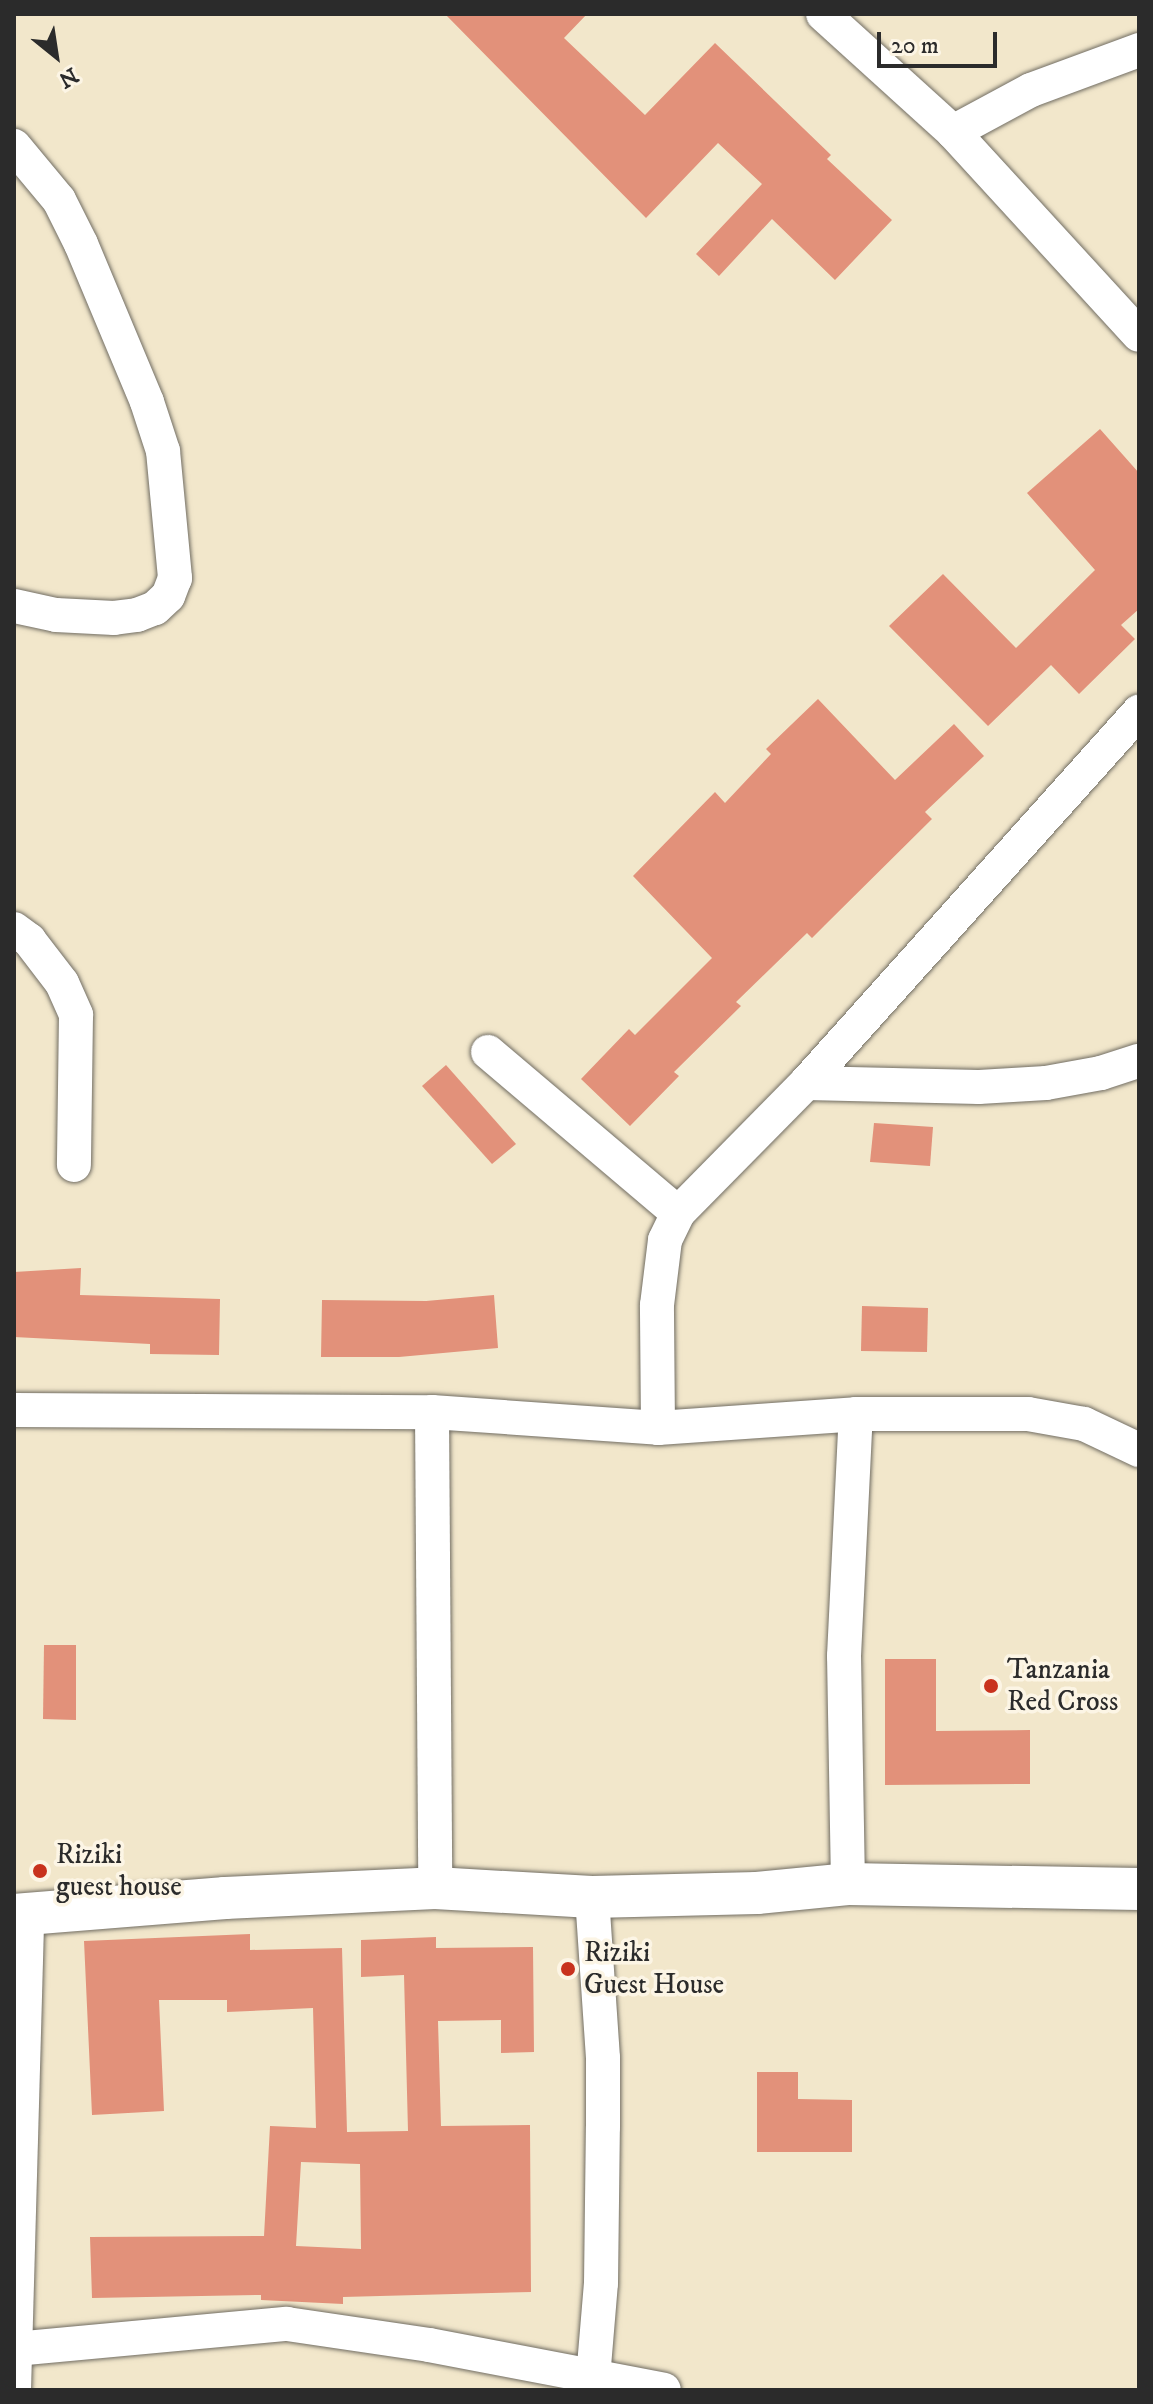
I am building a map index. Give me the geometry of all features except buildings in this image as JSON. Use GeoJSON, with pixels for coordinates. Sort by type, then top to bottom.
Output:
{"type":"FeatureCollection","features":[{"type":"Feature","properties":{"kind":"street"},"geometry":{"type":"LineString","coordinates":[[823,14],[953,132],[1139,335]]}},
{"type":"Feature","properties":{"kind":"street"},"geometry":{"type":"LineString","coordinates":[[953,132],[1031,90],[1139,50]]}},
{"type":"Feature","properties":{"kind":"street"},"geometry":{"type":"LineString","coordinates":[[14,146],[59,200],[147,402],[163,451],[175,578],[168,596],[155,608],[137,615],[114,618],[71,616],[14,606]]}},
{"type":"Feature","properties":{"kind":"street"},"geometry":{"type":"LineString","coordinates":[[658,1428],[657,1305],[665,1240],[678,1213],[806,1083],[1139,712]]}},
{"type":"Feature","properties":{"kind":"street"},"geometry":{"type":"LineString","coordinates":[[14,929],[29,940],[62,983],[76,1015],[74,1165]]}},
{"type":"Feature","properties":{"kind":"street"},"geometry":{"type":"LineString","coordinates":[[488,1052],[678,1213]]}},
{"type":"Feature","properties":{"kind":"street"},"geometry":{"type":"LineString","coordinates":[[806,1083],[979,1087],[1046,1083],[1101,1073],[1139,1061]]}},
{"type":"Feature","properties":{"kind":"street"},"geometry":{"type":"LineString","coordinates":[[14,1410],[432,1412],[658,1428],[856,1414],[1028,1414],[1084,1424],[1139,1450]]}},
{"type":"Feature","properties":{"kind":"street"},"geometry":{"type":"LineString","coordinates":[[432,1412],[435,1888]]}},
{"type":"Feature","properties":{"kind":"street"},"geometry":{"type":"LineString","coordinates":[[848,1884],[844,1656],[856,1414]]}},
{"type":"Feature","properties":{"kind":"street"},"geometry":{"type":"LineString","coordinates":[[14,2390],[21,1915],[225,1898],[435,1888],[592,1897],[757,1893],[848,1884],[1139,1889]]}},
{"type":"Feature","properties":{"kind":"street"},"geometry":{"type":"LineString","coordinates":[[592,1897],[603,2086],[601,2283],[592,2384]]}},
{"type":"Feature","properties":{"kind":"street"},"geometry":{"type":"LineString","coordinates":[[15,2349],[287,2324],[414,2342],[592,2384],[664,2390]]}},
{"type":"Feature","properties":{"kind":"place","name":"Tanzania Red Cross"},"geometry":{"type":"Point","coordinates":[991,1686]}},
{"type":"Feature","properties":{"kind":"place","name":"Riziki guest house"},"geometry":{"type":"Point","coordinates":[40,1871]}},
{"type":"Feature","properties":{"kind":"place","name":"Riziki Guest House"},"geometry":{"type":"Point","coordinates":[568,1969]}}]}
